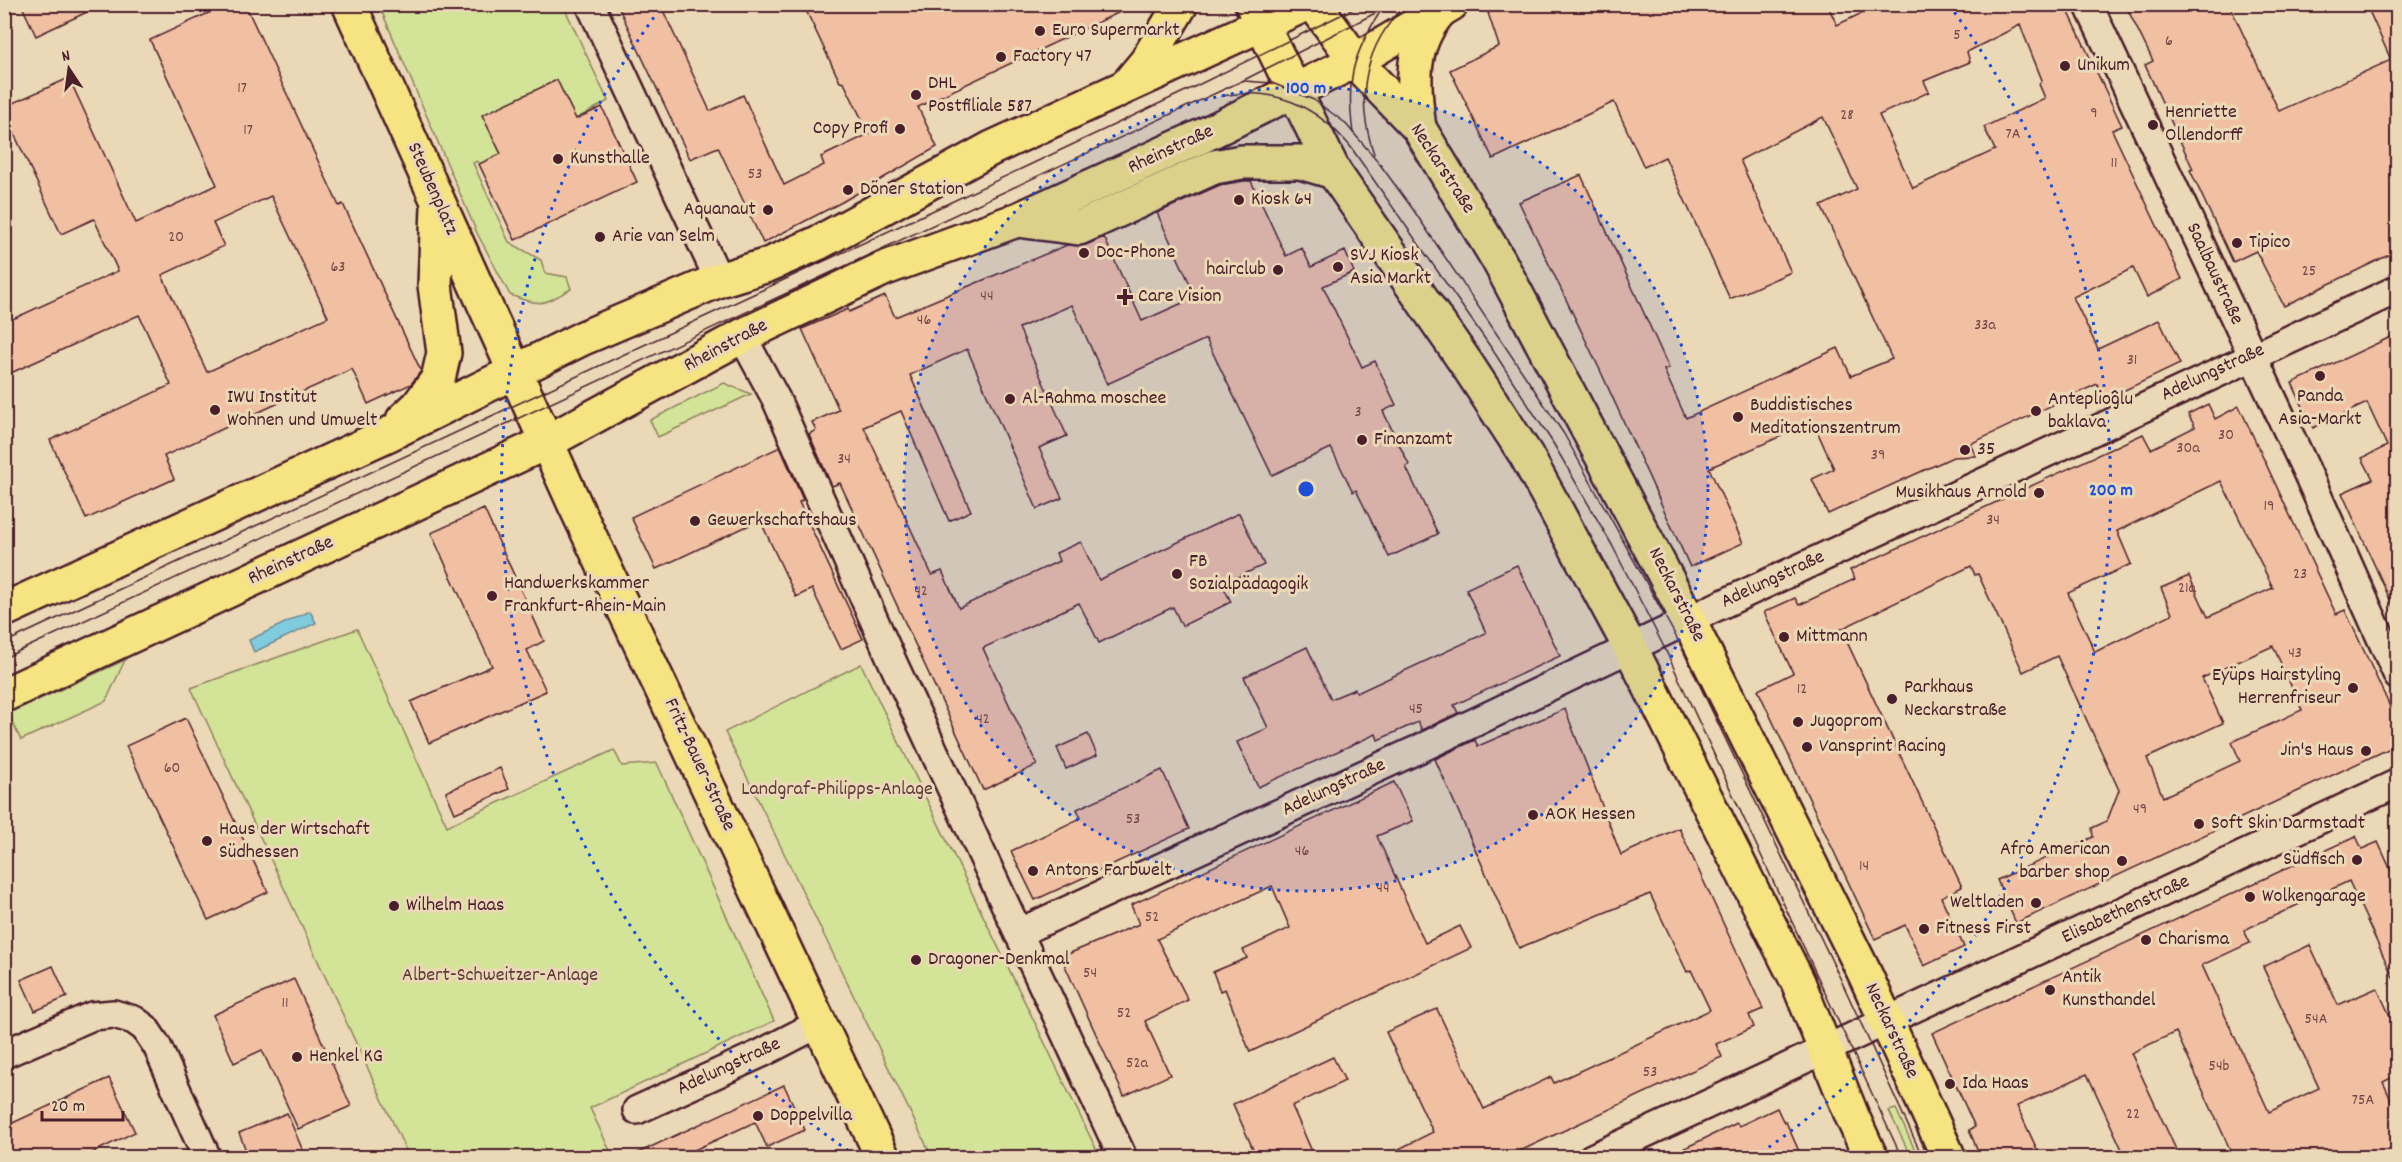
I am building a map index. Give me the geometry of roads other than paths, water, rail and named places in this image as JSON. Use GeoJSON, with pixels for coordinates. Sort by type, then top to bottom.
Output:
{"type":"FeatureCollection","features":[{"type":"Feature","properties":{"kind":"main road","name":"Steubenplatz"},"geometry":{"type":"LineString","coordinates":[[349,4],[516,372]]}},
{"type":"Feature","properties":{"kind":"main road"},"geometry":{"type":"LineString","coordinates":[[1125,87],[1147,61],[1181,4]]}},
{"type":"Feature","properties":{"kind":"main road"},"geometry":{"type":"LineString","coordinates":[[7,602],[389,434],[584,338],[719,280],[768,265],[818,243],[992,148],[1125,87],[1257,14],[1306,4]]}},
{"type":"Feature","properties":{"kind":"main road","name":"Neckarstraße"},"geometry":{"type":"LineString","coordinates":[[1314,4],[1355,61],[1419,128],[1499,261],[1689,621],[1863,970],[1949,1158]]}},
{"type":"Feature","properties":{"kind":"main road"},"geometry":{"type":"LineString","coordinates":[[1419,128],[1414,93],[1415,67],[1419,47],[1426,27],[1446,8]]}},
{"type":"Feature","properties":{"kind":"main road","name":"Rheinstraße"},"geometry":{"type":"LineString","coordinates":[[4,695],[547,442],[742,336],[883,269],[1017,220],[1204,135],[1355,61],[1446,8]]}},
{"type":"Feature","properties":{"kind":"main road"},"geometry":{"type":"LineString","coordinates":[[1257,14],[1334,172],[1468,366],[1526,455],[1630,649],[1798,982],[1871,1158]]}},
{"type":"Feature","properties":{"kind":"main road"},"geometry":{"type":"LineString","coordinates":[[1017,220],[1078,228],[1214,167],[1242,162],[1300,162],[1334,172]]}},
{"type":"Feature","properties":{"kind":"main road"},"geometry":{"type":"LineString","coordinates":[[389,434],[429,392],[438,379],[442,366],[444,341],[435,285],[438,202]]}},
{"type":"Feature","properties":{"kind":"main road","name":"Fritz-Bauer-Straße"},"geometry":{"type":"LineString","coordinates":[[516,372],[884,1158]]}},
{"type":"Feature","properties":{"kind":"street"},"geometry":{"type":"LineString","coordinates":[[590,4],[719,280]]}},
{"type":"Feature","properties":{"kind":"street","name":"Saalbaustraße"},"geometry":{"type":"LineString","coordinates":[[2088,4],[2306,470],[2397,676]]}},
{"type":"Feature","properties":{"kind":"street","name":"Adelungstraße"},"geometry":{"type":"LineString","coordinates":[[1018,933],[1421,748],[2397,288]]}},
{"type":"Feature","properties":{"kind":"street"},"geometry":{"type":"LineString","coordinates":[[742,336],[776,399],[891,657],[1123,1158]]}},
{"type":"Feature","properties":{"kind":"street","name":"Elisabethenstraße"},"geometry":{"type":"LineString","coordinates":[[1593,1158],[2397,783]]}},
{"type":"Feature","properties":{"kind":"street"},"geometry":{"type":"LineString","coordinates":[[4,1054],[92,1016],[114,1014],[134,1020],[145,1028],[157,1046],[207,1158]]}},
{"type":"Feature","properties":{"kind":"street","name":"Adelungstraße"},"geometry":{"type":"LineString","coordinates":[[637,1110],[762,1053],[820,1023]]}},
{"type":"Feature","properties":{"kind":"water"},"geometry":{"type":"Polygon","coordinates":[[[310,611],[316,623],[254,652],[249,640],[310,611]]]}},
{"type":"Feature","properties":{"kind":"tram line"},"geometry":{"type":"LineString","coordinates":[[4,643],[949,203],[1363,4]]}},
{"type":"Feature","properties":{"kind":"tram line"},"geometry":{"type":"LineString","coordinates":[[4,658],[1244,80],[1393,4]]}},
{"type":"Feature","properties":{"kind":"tram line"},"geometry":{"type":"LineString","coordinates":[[1374,154],[1365,113],[1364,93],[1367,74],[1380,38],[1406,4]]}},
{"type":"Feature","properties":{"kind":"tram line"},"geometry":{"type":"LineString","coordinates":[[1353,133],[1350,98],[1353,70],[1363,42],[1380,12]]}},
{"type":"Feature","properties":{"kind":"tram line"},"geometry":{"type":"LineString","coordinates":[[1244,81],[1272,83],[1314,100],[1344,122],[1376,159],[1412,208],[1564,434],[1679,642],[1841,980],[1923,1158]]}},
{"type":"Feature","properties":{"kind":"tram line"},"geometry":{"type":"LineString","coordinates":[[1221,96],[1259,94],[1277,97],[1308,110],[1337,132],[1350,146],[1492,349],[1553,443],[1612,545],[1665,649],[1902,1158]]}},
{"type":"Feature","properties":{"kind":"place","name":"Euro Supermarkt"},"geometry":{"type":"Point","coordinates":[1040,31]}},
{"type":"Feature","properties":{"kind":"place","name":"Factory 47"},"geometry":{"type":"Point","coordinates":[1001,57]}},
{"type":"Feature","properties":{"kind":"place","name":"Unikum"},"geometry":{"type":"Point","coordinates":[2065,66]}},
{"type":"Feature","properties":{"kind":"place","name":"DHL Postfiliale 587"},"geometry":{"type":"Point","coordinates":[916,95]}},
{"type":"Feature","properties":{"kind":"place","name":"Henriette Ollendorff"},"geometry":{"type":"Point","coordinates":[2153,125]}},
{"type":"Feature","properties":{"kind":"place","name":"Copy Profi"},"geometry":{"type":"Point","coordinates":[900,129]}},
{"type":"Feature","properties":{"kind":"place","name":"Kunsthalle"},"geometry":{"type":"Point","coordinates":[558,159]}},
{"type":"Feature","properties":{"kind":"place","name":"Döner Station"},"geometry":{"type":"Point","coordinates":[848,190]}},
{"type":"Feature","properties":{"kind":"place","name":"Kiosk 64"},"geometry":{"type":"Point","coordinates":[1239,200]}},
{"type":"Feature","properties":{"kind":"place","name":"Aquanaut"},"geometry":{"type":"Point","coordinates":[768,210]}},
{"type":"Feature","properties":{"kind":"place","name":"Arie van Selm"},"geometry":{"type":"Point","coordinates":[600,237]}},
{"type":"Feature","properties":{"kind":"place","name":"Tipico"},"geometry":{"type":"Point","coordinates":[2237,243]}},
{"type":"Feature","properties":{"kind":"place","name":"Doc-Phone"},"geometry":{"type":"Point","coordinates":[1084,253]}},
{"type":"Feature","properties":{"kind":"place","name":"SVJ Kiosk Asia Markt"},"geometry":{"type":"Point","coordinates":[1338,267]}},
{"type":"Feature","properties":{"kind":"place","name":"hairclub"},"geometry":{"type":"Point","coordinates":[1278,270]}},
{"type":"Feature","properties":{"kind":"place","name":"Care Vision"},"geometry":{"type":"Point","coordinates":[1125,297]}},
{"type":"Feature","properties":{"kind":"place","name":"Panda Asia-Markt"},"geometry":{"type":"Point","coordinates":[2320,376]}},
{"type":"Feature","properties":{"kind":"place","name":"Al-Rahma moschee"},"geometry":{"type":"Point","coordinates":[1010,399]}},
{"type":"Feature","properties":{"kind":"place","name":"IWU Institut Wohnen und Umwelt"},"geometry":{"type":"Point","coordinates":[215,410]}},
{"type":"Feature","properties":{"kind":"place","name":"Anteplioĝlu baklava"},"geometry":{"type":"Point","coordinates":[2036,411]}},
{"type":"Feature","properties":{"kind":"place","name":"Buddistisches Meditationszentrum"},"geometry":{"type":"Point","coordinates":[1738,417]}},
{"type":"Feature","properties":{"kind":"place","name":"Finanzamt"},"geometry":{"type":"Point","coordinates":[1362,440]}},
{"type":"Feature","properties":{"kind":"place","name":"35"},"geometry":{"type":"Point","coordinates":[1965,450]}},
{"type":"Feature","properties":{"kind":"place","name":"Musikhaus Arnold"},"geometry":{"type":"Point","coordinates":[2039,493]}},
{"type":"Feature","properties":{"kind":"place","name":"Gewerkschaftshaus"},"geometry":{"type":"Point","coordinates":[695,521]}},
{"type":"Feature","properties":{"kind":"place","name":"FB Sozialpädagogik"},"geometry":{"type":"Point","coordinates":[1177,574]}},
{"type":"Feature","properties":{"kind":"place","name":"Handwerkskammer Frankfurt-Rhein-Main"},"geometry":{"type":"Point","coordinates":[492,596]}},
{"type":"Feature","properties":{"kind":"place","name":"Mittmann"},"geometry":{"type":"Point","coordinates":[1784,637]}},
{"type":"Feature","properties":{"kind":"place","name":"Eyüps Hairstyling Herrenfriseur"},"geometry":{"type":"Point","coordinates":[2353,688]}},
{"type":"Feature","properties":{"kind":"place","name":"Parkhaus Neckarstraße"},"geometry":{"type":"Point","coordinates":[1892,699]}},
{"type":"Feature","properties":{"kind":"place","name":"Jugoprom"},"geometry":{"type":"Point","coordinates":[1798,722]}},
{"type":"Feature","properties":{"kind":"place","name":"Vansprint Racing"},"geometry":{"type":"Point","coordinates":[1807,747]}},
{"type":"Feature","properties":{"kind":"place","name":"Jin's Haus"},"geometry":{"type":"Point","coordinates":[2366,751]}},
{"type":"Feature","properties":{"kind":"place","name":"AOK Hessen"},"geometry":{"type":"Point","coordinates":[1533,815]}},
{"type":"Feature","properties":{"kind":"place","name":"Soft Skin Darmstadt"},"geometry":{"type":"Point","coordinates":[2199,824]}},
{"type":"Feature","properties":{"kind":"place","name":"Haus der Wirtschaft Südhessen"},"geometry":{"type":"Point","coordinates":[207,841]}},
{"type":"Feature","properties":{"kind":"place","name":"Südfisch"},"geometry":{"type":"Point","coordinates":[2357,860]}},
{"type":"Feature","properties":{"kind":"place","name":"Afro American barber shop"},"geometry":{"type":"Point","coordinates":[2122,861]}},
{"type":"Feature","properties":{"kind":"place","name":"Antons Farbwelt"},"geometry":{"type":"Point","coordinates":[1033,871]}},
{"type":"Feature","properties":{"kind":"place","name":"Wolkengarage"},"geometry":{"type":"Point","coordinates":[2250,897]}},
{"type":"Feature","properties":{"kind":"place","name":"Weltladen"},"geometry":{"type":"Point","coordinates":[2036,903]}},
{"type":"Feature","properties":{"kind":"place","name":"Wilhelm Haas"},"geometry":{"type":"Point","coordinates":[394,906]}},
{"type":"Feature","properties":{"kind":"place","name":"Fitness First"},"geometry":{"type":"Point","coordinates":[1924,929]}},
{"type":"Feature","properties":{"kind":"place","name":"Charisma"},"geometry":{"type":"Point","coordinates":[2146,940]}},
{"type":"Feature","properties":{"kind":"place","name":"Dragoner-Denkmal"},"geometry":{"type":"Point","coordinates":[916,960]}},
{"type":"Feature","properties":{"kind":"place","name":"Antik Kunsthandel"},"geometry":{"type":"Point","coordinates":[2050,990]}},
{"type":"Feature","properties":{"kind":"place","name":"Henkel KG"},"geometry":{"type":"Point","coordinates":[297,1057]}},
{"type":"Feature","properties":{"kind":"place","name":"Ida Haas"},"geometry":{"type":"Point","coordinates":[1950,1084]}},
{"type":"Feature","properties":{"kind":"place","name":"Doppelvilla"},"geometry":{"type":"Point","coordinates":[758,1116]}},
{"type":"Feature","properties":{"kind":"park label","name":"Landgraf-Philipps-Anlage"},"geometry":{"type":"Point","coordinates":[837,790]}},
{"type":"Feature","properties":{"kind":"park label","name":"Albert-Schweitzer-Anlage"},"geometry":{"type":"Point","coordinates":[500,976]}}]}
